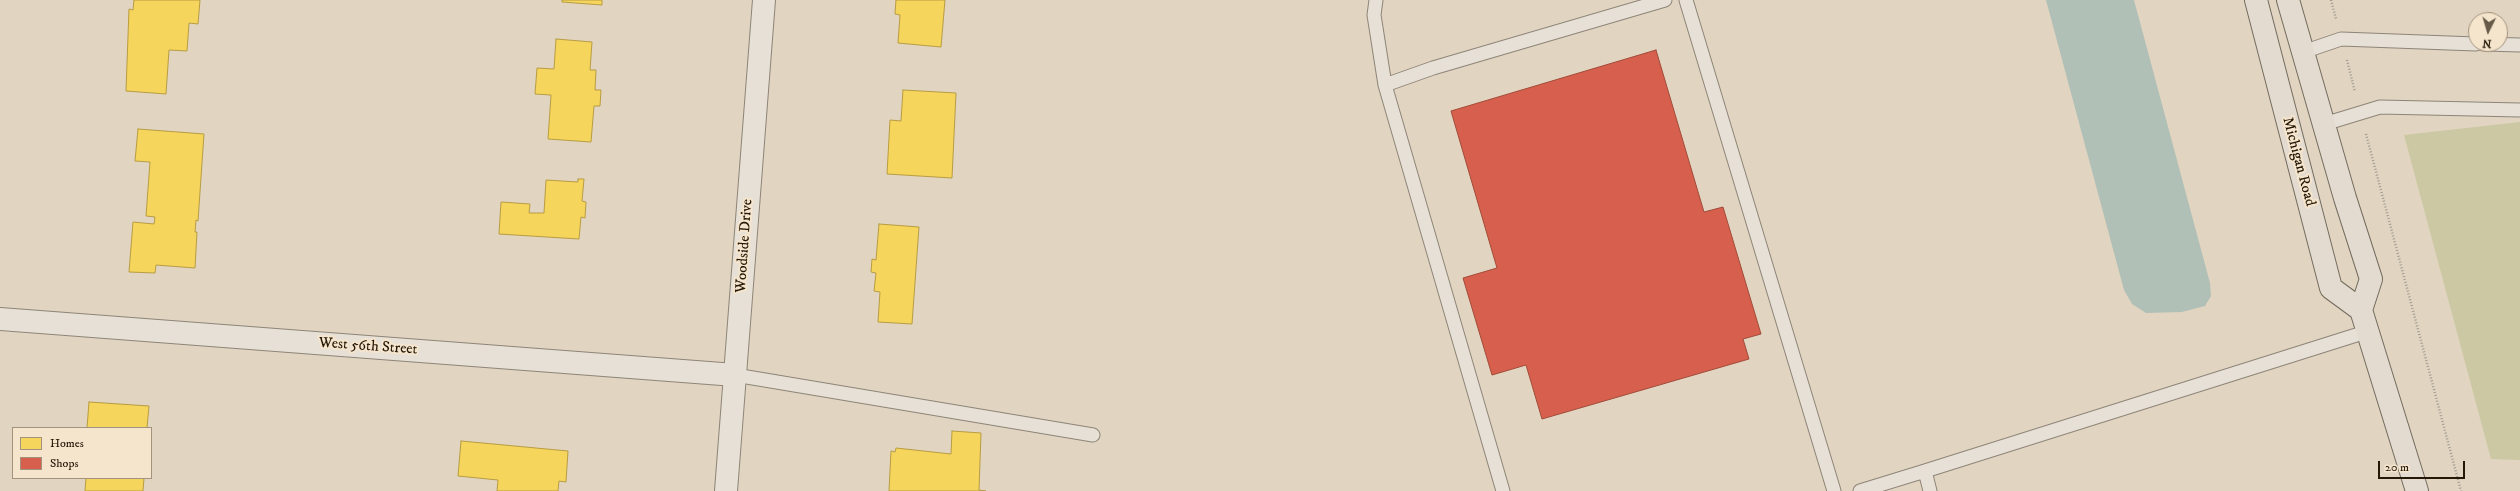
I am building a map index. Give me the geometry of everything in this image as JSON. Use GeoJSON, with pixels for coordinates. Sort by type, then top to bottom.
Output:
{"type":"FeatureCollection","features":[{"type":"Feature","properties":{"kind":"main road","name":"Michigan Road"},"geometry":{"type":"LineString","coordinates":[[2256,0],[2331,288],[2361,310]]}},
{"type":"Feature","properties":{"kind":"main road"},"geometry":{"type":"LineString","coordinates":[[2288,0],[2371,279],[2361,310],[2369,331],[2417,491]]}},
{"type":"Feature","properties":{"kind":"street","name":"Woodside Drive"},"geometry":{"type":"LineString","coordinates":[[726,491],[764,0]]}},
{"type":"Feature","properties":{"kind":"street","name":"West 56th Street"},"geometry":{"type":"LineString","coordinates":[[0,319],[736,375]]}},
{"type":"Feature","properties":{"kind":"lane"},"geometry":{"type":"LineString","coordinates":[[1376,0],[1374,15],[1385,85],[1503,491]]}},
{"type":"Feature","properties":{"kind":"lane"},"geometry":{"type":"LineString","coordinates":[[1385,85],[1433,68],[1665,0]]}},
{"type":"Feature","properties":{"kind":"lane"},"geometry":{"type":"LineString","coordinates":[[1686,0],[1834,491]]}},
{"type":"Feature","properties":{"kind":"lane"},"geometry":{"type":"LineString","coordinates":[[2303,52],[2341,39],[2468,44]]}},
{"type":"Feature","properties":{"kind":"lane"},"geometry":{"type":"LineString","coordinates":[[2508,45],[2520,45]]}},
{"type":"Feature","properties":{"kind":"lane"},"geometry":{"type":"LineString","coordinates":[[2324,124],[2380,107],[2520,110]]}},
{"type":"Feature","properties":{"kind":"lane"},"geometry":{"type":"LineString","coordinates":[[1860,491],[2369,331]]}},
{"type":"Feature","properties":{"kind":"lane"},"geometry":{"type":"LineString","coordinates":[[736,375],[1093,435]]}},
{"type":"Feature","properties":{"kind":"lane"},"geometry":{"type":"LineString","coordinates":[[1925,471],[1930,491]]}},
{"type":"Feature","properties":{"kind":"path"},"geometry":{"type":"LineString","coordinates":[[2331,0],[2462,491]]}},
{"type":"Feature","properties":{"kind":"shaded area"},"geometry":{"type":"Polygon","coordinates":[[[2046,0],[2134,0],[2210,283],[2211,296],[2205,306],[2182,312],[2146,313],[2132,304],[2124,290],[2046,0]]]}},
{"type":"Feature","properties":{"kind":"shaded area"},"geometry":{"type":"Polygon","coordinates":[[[2520,122],[2520,460],[2491,459],[2404,135],[2520,122]]]}},
{"type":"Feature","properties":{"kind":"building: Homes"},"geometry":{"type":"Polygon","coordinates":[[[134,0],[200,0],[198,24],[189,23],[187,51],[169,50],[166,94],[126,91],[129,9],[133,10],[134,0]]]}},
{"type":"Feature","properties":{"kind":"building: Homes"},"geometry":{"type":"Polygon","coordinates":[[[562,0],[602,0],[602,5],[562,2],[562,0]]]}},
{"type":"Feature","properties":{"kind":"building: Homes"},"geometry":{"type":"Polygon","coordinates":[[[896,0],[945,0],[941,47],[898,43],[900,15],[895,14],[896,0]]]}},
{"type":"Feature","properties":{"kind":"building: Homes"},"geometry":{"type":"Polygon","coordinates":[[[556,39],[592,42],[590,70],[596,70],[595,90],[601,90],[600,106],[594,106],[591,142],[548,139],[551,95],[535,94],[537,68],[554,69],[556,39]]]}},
{"type":"Feature","properties":{"kind":"building: Homes"},"geometry":{"type":"Polygon","coordinates":[[[903,90],[956,93],[952,178],[887,174],[890,120],[901,121],[903,90]]]}},
{"type":"Feature","properties":{"kind":"building: Homes"},"geometry":{"type":"Polygon","coordinates":[[[138,129],[204,134],[198,221],[196,220],[195,232],[197,232],[195,268],[156,265],[155,273],[129,272],[133,222],[154,224],[155,217],[146,216],[150,162],[135,161],[138,129]]]}},
{"type":"Feature","properties":{"kind":"building: Homes"},"geometry":{"type":"Polygon","coordinates":[[[578,179],[584,179],[582,201],[586,202],[585,218],[581,217],[579,239],[499,234],[501,202],[530,204],[529,213],[544,213],[546,180],[578,182],[578,179]]]}},
{"type":"Feature","properties":{"kind":"building: Homes"},"geometry":{"type":"Polygon","coordinates":[[[879,224],[919,227],[912,324],[878,322],[880,292],[874,291],[876,273],[871,272],[872,259],[876,260],[879,224]]]}},
{"type":"Feature","properties":{"kind":"building: Homes"},"geometry":{"type":"Polygon","coordinates":[[[89,402],[149,406],[147,427],[87,427],[89,402]]]}},
{"type":"Feature","properties":{"kind":"building: Homes"},"geometry":{"type":"Polygon","coordinates":[[[952,431],[981,433],[979,490],[986,491],[889,491],[891,451],[895,452],[896,448],[951,454],[952,431]]]}},
{"type":"Feature","properties":{"kind":"building: Homes"},"geometry":{"type":"Polygon","coordinates":[[[461,441],[568,451],[566,482],[559,481],[558,491],[497,491],[498,480],[458,476],[461,441]]]}},
{"type":"Feature","properties":{"kind":"building: Homes"},"geometry":{"type":"Polygon","coordinates":[[[86,479],[144,479],[143,491],[85,491],[86,479]]]}},
{"type":"Feature","properties":{"kind":"building: Shops"},"geometry":{"type":"Polygon","coordinates":[[[1656,50],[1704,212],[1723,207],[1761,334],[1743,339],[1749,359],[1542,419],[1526,365],[1492,375],[1463,278],[1497,268],[1451,111],[1656,50]]]}}]}
